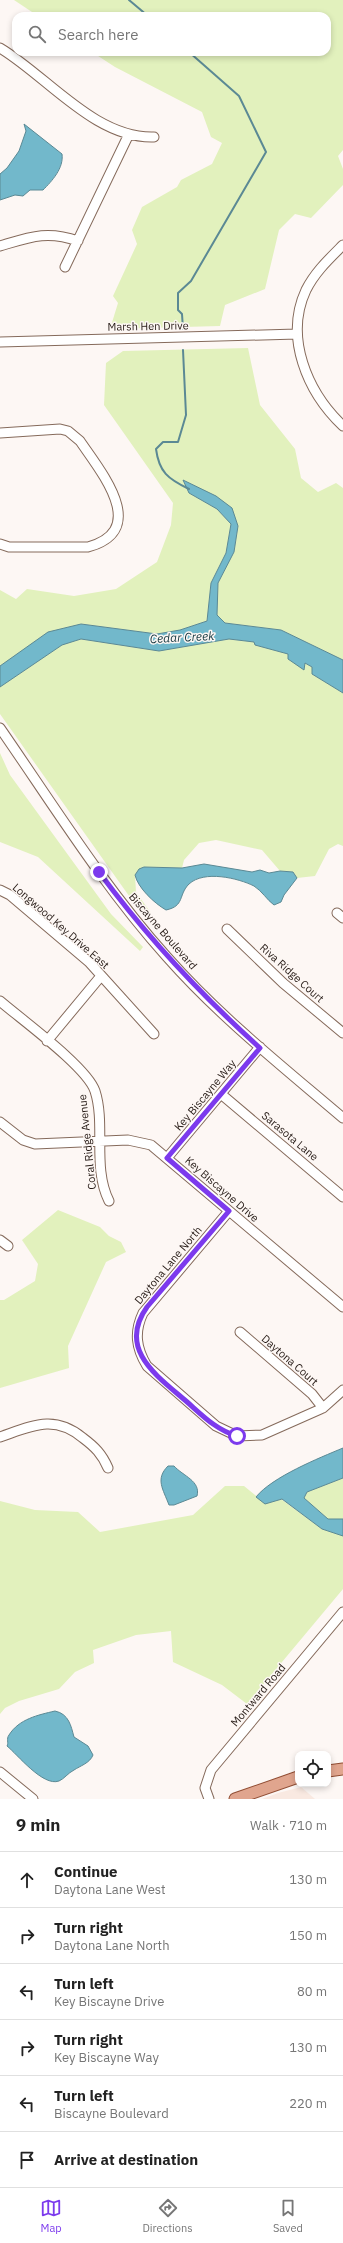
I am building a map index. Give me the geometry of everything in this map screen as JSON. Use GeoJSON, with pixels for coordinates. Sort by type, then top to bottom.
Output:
{"type":"FeatureCollection","features":[{"type":"Feature","properties":{"kind":"main road"},"geometry":{"type":"LineString","coordinates":[[331,1771],[343,1769]]}},
{"type":"Feature","properties":{"kind":"main road"},"geometry":{"type":"LineString","coordinates":[[235,1799],[295,1778]]}},
{"type":"Feature","properties":{"kind":"street"},"geometry":{"type":"LineString","coordinates":[[0,48],[91,117],[140,138],[154,137]]}},
{"type":"Feature","properties":{"kind":"street"},"geometry":{"type":"LineString","coordinates":[[65,267],[129,134]]}},
{"type":"Feature","properties":{"kind":"street"},"geometry":{"type":"LineString","coordinates":[[0,246],[39,235],[63,236],[78,241]]}},
{"type":"Feature","properties":{"kind":"street"},"geometry":{"type":"LineString","coordinates":[[343,245],[324,264],[307,289],[300,309],[297,334],[300,357],[308,376],[328,409],[343,426]]}},
{"type":"Feature","properties":{"kind":"street","name":"Marsh Hen Drive"},"geometry":{"type":"LineString","coordinates":[[0,342],[297,334]]}},
{"type":"Feature","properties":{"kind":"street"},"geometry":{"type":"LineString","coordinates":[[0,433],[60,429],[68,431],[80,441],[117,501],[118,518],[111,534],[100,542],[88,546],[9,547],[0,544]]}},
{"type":"Feature","properties":{"kind":"street","name":"Biscayne Boulevard"},"geometry":{"type":"LineString","coordinates":[[0,728],[99,872],[146,933],[202,994],[260,1048],[343,1118]]}},
{"type":"Feature","properties":{"kind":"street","name":"Longwood Key Drive East"},"geometry":{"type":"LineString","coordinates":[[0,890],[28,910],[89,962],[154,1034]]}},
{"type":"Feature","properties":{"kind":"street","name":"Riva Ridge Court"},"geometry":{"type":"LineString","coordinates":[[228,929],[284,983],[343,1034]]}},
{"type":"Feature","properties":{"kind":"street"},"geometry":{"type":"LineString","coordinates":[[47,1041],[101,976]]}},
{"type":"Feature","properties":{"kind":"street","name":"Coral Ridge Avenue"},"geometry":{"type":"LineString","coordinates":[[0,1001],[80,1068],[91,1082],[97,1102],[102,1188],[109,1202]]}},
{"type":"Feature","properties":{"kind":"street","name":"Key Biscayne Way"},"geometry":{"type":"LineString","coordinates":[[167,1158],[260,1048]]}},
{"type":"Feature","properties":{"kind":"street","name":"Sarasota Lane"},"geometry":{"type":"LineString","coordinates":[[221,1094],[343,1197]]}},
{"type":"Feature","properties":{"kind":"street","name":"Key Biscayne Drive"},"geometry":{"type":"LineString","coordinates":[[0,1122],[23,1140],[35,1144],[128,1140],[140,1141],[151,1145],[343,1307]]}},
{"type":"Feature","properties":{"kind":"street","name":"Daytona Lane North"},"geometry":{"type":"LineString","coordinates":[[229,1211],[147,1307],[140,1320],[137,1338],[142,1357],[153,1373],[221,1430],[237,1436],[262,1435],[323,1408]]}},
{"type":"Feature","properties":{"kind":"street"},"geometry":{"type":"LineString","coordinates":[[0,1240],[8,1246]]}},
{"type":"Feature","properties":{"kind":"street","name":"Daytona Court"},"geometry":{"type":"LineString","coordinates":[[240,1332],[312,1394],[323,1408]]}},
{"type":"Feature","properties":{"kind":"street"},"geometry":{"type":"LineString","coordinates":[[323,1408],[343,1390]]}},
{"type":"Feature","properties":{"kind":"street"},"geometry":{"type":"LineString","coordinates":[[0,1437],[39,1424],[63,1425],[72,1429],[97,1449],[108,1468]]}},
{"type":"Feature","properties":{"kind":"street","name":"Montward Road"},"geometry":{"type":"LineString","coordinates":[[209,1799],[205,1788],[211,1770],[343,1612]]}},
{"type":"Feature","properties":{"kind":"street"},"geometry":{"type":"LineString","coordinates":[[0,1772],[32,1799]]}},
{"type":"Feature","properties":{"kind":"shaded area"},"geometry":{"type":"Polygon","coordinates":[[[301,1787],[315,1799],[262,1799],[301,1787]]]}},
{"type":"Feature","properties":{"kind":"green space"},"geometry":{"type":"Polygon","coordinates":[[[14,0],[343,0],[343,150],[338,156],[343,169],[343,185],[311,218],[295,214],[279,230],[265,289],[225,305],[220,326],[110,329],[118,303],[113,296],[137,244],[132,230],[142,207],[177,187],[181,180],[212,164],[222,143],[211,137],[202,112],[115,67],[98,56],[331,56],[331,12],[32,12],[14,0]]]}},
{"type":"Feature","properties":{"kind":"green space"},"geometry":{"type":"Polygon","coordinates":[[[248,348],[260,405],[295,449],[301,478],[318,492],[336,483],[343,488],[343,660],[281,630],[225,623],[217,615],[218,583],[234,552],[238,526],[184,480],[189,493],[217,509],[231,524],[226,553],[211,583],[207,621],[180,630],[157,634],[81,624],[0,666],[0,590],[16,599],[27,589],[74,596],[116,589],[157,562],[171,525],[173,503],[104,405],[106,363],[123,351],[248,348]]]}},
{"type":"Feature","properties":{"kind":"green space"},"geometry":{"type":"Polygon","coordinates":[[[81,639],[159,651],[229,639],[254,642],[255,645],[288,654],[304,669],[305,663],[312,667],[312,674],[343,693],[343,846],[338,844],[329,849],[315,876],[297,878],[293,872],[280,871],[262,850],[216,840],[199,843],[184,860],[182,868],[144,867],[135,875],[136,892],[151,913],[139,910],[0,714],[0,687],[62,645],[81,639]]]}},
{"type":"Feature","properties":{"kind":"green space"},"geometry":{"type":"Polygon","coordinates":[[[0,753],[10,775],[111,914],[143,947],[140,951],[38,857],[0,842],[0,753]]]}},
{"type":"Feature","properties":{"kind":"green space"},"geometry":{"type":"Polygon","coordinates":[[[58,1210],[100,1227],[109,1236],[121,1242],[126,1252],[106,1262],[68,1346],[69,1368],[0,1388],[0,1300],[4,1300],[35,1281],[38,1264],[22,1240],[58,1210]]]}},
{"type":"Feature","properties":{"kind":"green space"},"geometry":{"type":"Polygon","coordinates":[[[343,1478],[343,1519],[328,1519],[304,1498],[307,1492],[343,1478]]]}},
{"type":"Feature","properties":{"kind":"green space"},"geometry":{"type":"Polygon","coordinates":[[[225,1486],[244,1486],[265,1503],[281,1499],[322,1529],[343,1536],[343,1589],[247,1704],[222,1685],[173,1662],[171,1631],[136,1635],[93,1650],[94,1663],[75,1672],[59,1689],[19,1701],[5,1708],[0,1714],[0,1501],[35,1510],[78,1512],[100,1532],[193,1515],[225,1486]]]}},
{"type":"Feature","properties":{"kind":"water"},"geometry":{"type":"Polygon","coordinates":[[[24,124],[62,154],[61,164],[53,178],[43,190],[30,190],[23,196],[15,195],[0,200],[0,174],[7,168],[19,151],[26,131],[24,124]]]}},
{"type":"Feature","properties":{"kind":"water","name":"Cedar Creek"},"geometry":{"type":"Polygon","coordinates":[[[183,480],[216,496],[232,508],[238,526],[234,552],[218,583],[217,615],[225,623],[281,630],[343,660],[343,693],[312,674],[312,667],[305,663],[304,670],[288,659],[288,654],[255,645],[254,642],[229,639],[159,651],[81,639],[62,645],[0,687],[0,666],[48,632],[81,624],[157,634],[180,630],[207,621],[211,583],[226,553],[231,524],[217,509],[189,493],[183,480]]]}},
{"type":"Feature","properties":{"kind":"water"},"geometry":{"type":"Polygon","coordinates":[[[204,864],[252,872],[260,870],[269,873],[280,871],[293,872],[297,878],[284,895],[281,902],[274,905],[257,888],[247,883],[230,878],[212,876],[203,877],[189,884],[183,892],[179,903],[176,906],[166,910],[147,895],[139,885],[135,875],[139,869],[144,867],[182,868],[204,864]]]}},
{"type":"Feature","properties":{"kind":"water"},"geometry":{"type":"Polygon","coordinates":[[[343,1448],[343,1478],[307,1492],[304,1498],[328,1519],[343,1519],[343,1536],[322,1529],[282,1499],[265,1504],[256,1497],[273,1482],[284,1475],[343,1448]]]}},
{"type":"Feature","properties":{"kind":"water"},"geometry":{"type":"Polygon","coordinates":[[[168,1466],[174,1466],[194,1483],[198,1491],[197,1496],[174,1505],[169,1505],[161,1484],[162,1475],[168,1466]]]}},
{"type":"Feature","properties":{"kind":"water"},"geometry":{"type":"Polygon","coordinates":[[[55,1711],[63,1715],[69,1721],[74,1737],[88,1746],[93,1755],[87,1762],[61,1780],[53,1782],[38,1775],[7,1746],[8,1736],[23,1721],[55,1711]]]}},
{"type":"Feature","properties":{"kind":"waterway"},"geometry":{"type":"LineString","coordinates":[[129,0],[143,12]]}},
{"type":"Feature","properties":{"kind":"waterway"},"geometry":{"type":"LineString","coordinates":[[183,329],[182,314],[178,310],[178,293],[191,281],[266,152],[239,96],[194,56]]}},
{"type":"Feature","properties":{"kind":"waterway"},"geometry":{"type":"LineString","coordinates":[[183,350],[186,415],[178,442],[163,442],[156,449],[159,464],[166,474],[175,482],[189,489]]}},
{"type":"Feature","properties":{"kind":"route"},"geometry":{"type":"LineString","coordinates":[[99,872],[124,906],[168,958],[202,994],[260,1048],[167,1158],[229,1211],[147,1307],[137,1329],[138,1348],[147,1366],[153,1373],[221,1430],[237,1436]]}}]}
